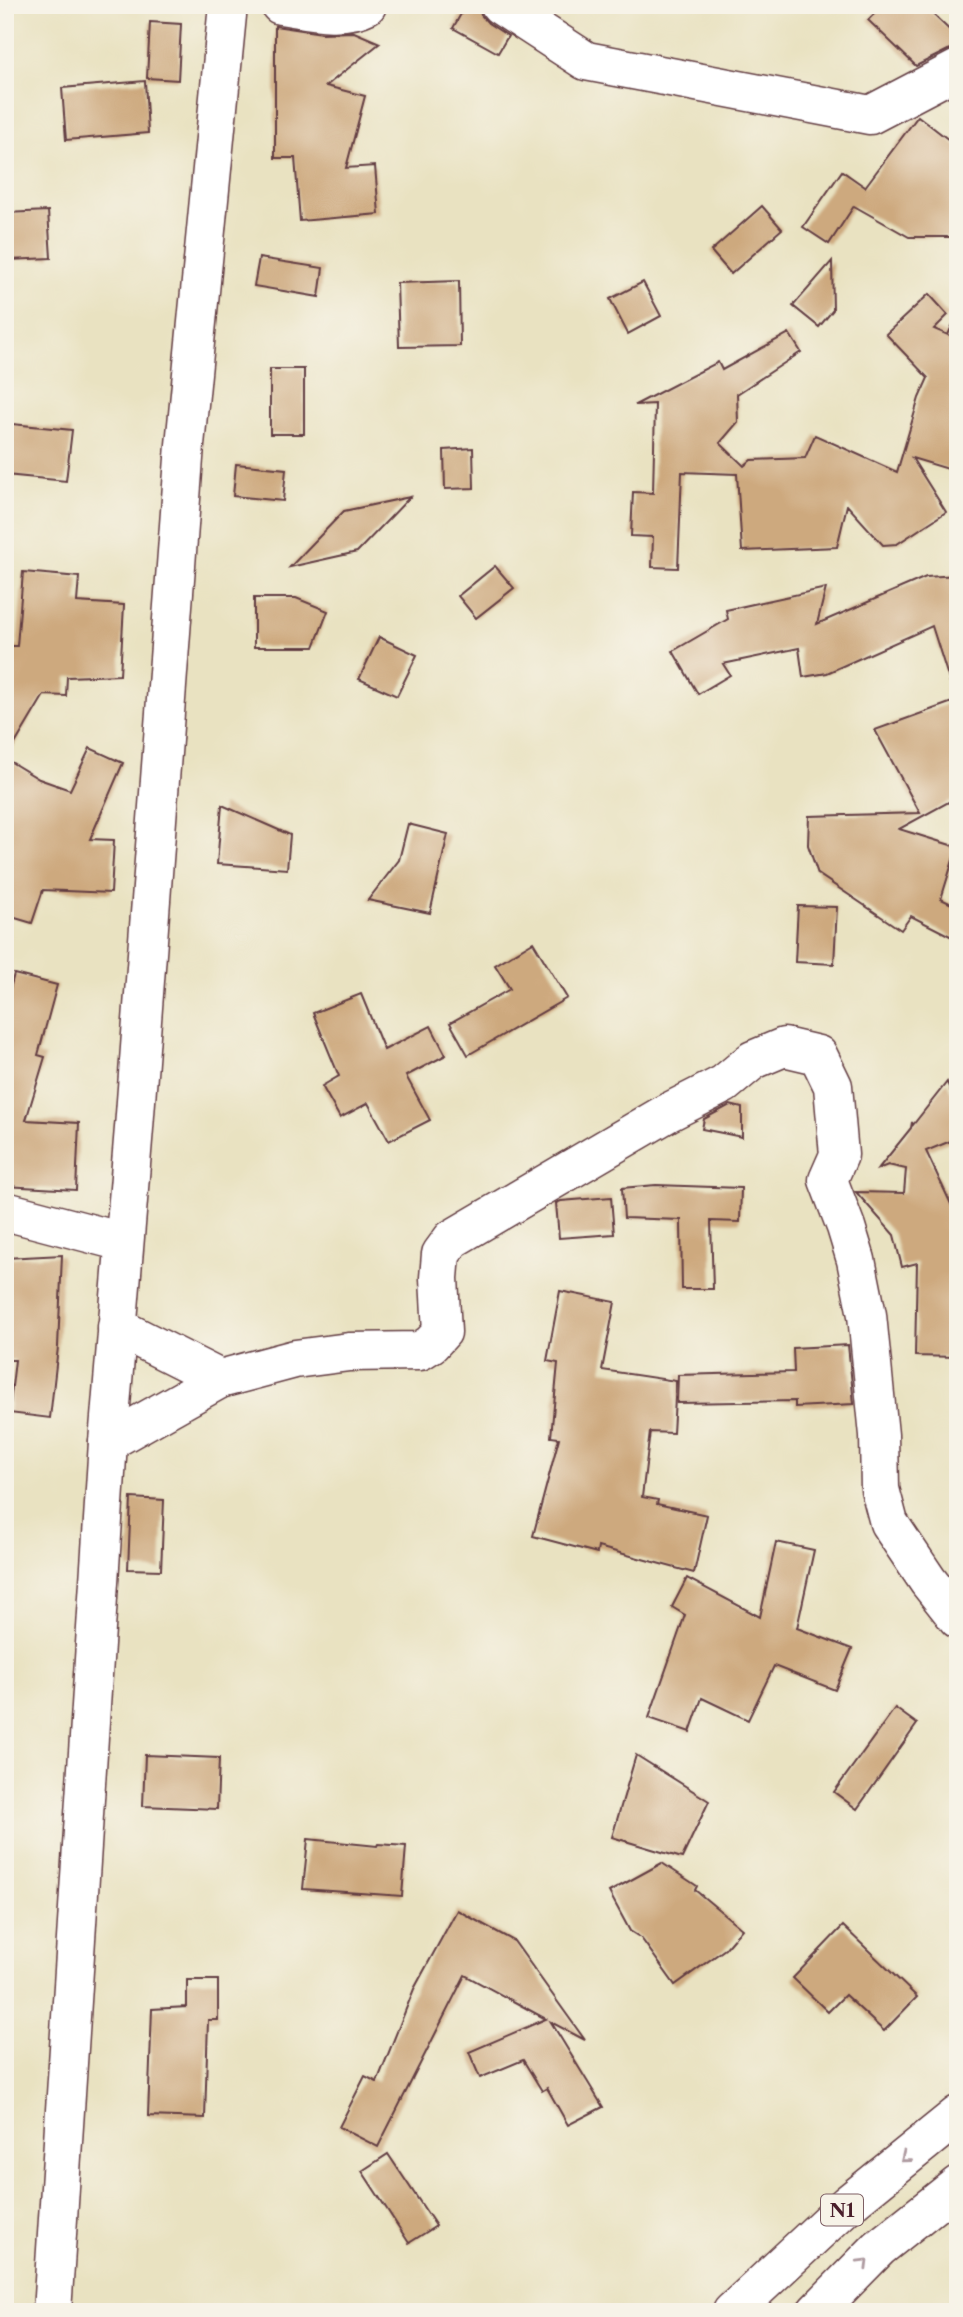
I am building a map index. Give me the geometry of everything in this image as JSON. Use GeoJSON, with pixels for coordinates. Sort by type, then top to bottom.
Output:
{"type":"FeatureCollection","features":[{"type":"Feature","properties":{"kind":"main road"},"geometry":{"type":"LineString","coordinates":[[52,2312],[123,1242],[185,445],[228,5]]}},
{"type":"Feature","properties":{"kind":"main road"},"geometry":{"type":"LineString","coordinates":[[280,5],[332,11],[356,11],[367,5]]}},
{"type":"Feature","properties":{"kind":"main road"},"geometry":{"type":"LineString","coordinates":[[500,5],[586,61],[870,115],[958,69]]}},
{"type":"Feature","properties":{"kind":"main road"},"geometry":{"type":"LineString","coordinates":[[108,1442],[220,1379],[295,1359],[349,1352],[420,1351],[442,1332],[439,1278],[441,1254],[452,1239],[667,1113],[724,1084],[753,1060],[784,1047],[818,1055],[833,1086],[839,1155],[828,1180],[856,1260],[867,1315],[879,1435],[880,1489],[889,1523],[928,1581],[958,1619]]}},
{"type":"Feature","properties":{"kind":"main road"},"geometry":{"type":"LineString","coordinates":[[5,1211],[123,1242]]}},
{"type":"Feature","properties":{"kind":"main road"},"geometry":{"type":"LineString","coordinates":[[117,1327],[220,1379]]}},
{"type":"Feature","properties":{"kind":"main road","name":"N1"},"geometry":{"type":"LineString","coordinates":[[732,2312],[848,2204],[958,2115]]}},
{"type":"Feature","properties":{"kind":"main road","name":"N1"},"geometry":{"type":"LineString","coordinates":[[816,2312],[879,2248],[958,2185]]}},
{"type":"Feature","properties":{"kind":"building"},"geometry":{"type":"Polygon","coordinates":[[[466,5],[478,5],[481,15],[488,23],[508,36],[498,53],[453,28],[466,5]]]}},
{"type":"Feature","properties":{"kind":"building"},"geometry":{"type":"Polygon","coordinates":[[[883,5],[923,5],[958,38],[958,47],[916,66],[868,20],[883,5]]]}},
{"type":"Feature","properties":{"kind":"building"},"geometry":{"type":"Polygon","coordinates":[[[150,22],[181,24],[178,80],[147,78],[150,22]]]}},
{"type":"Feature","properties":{"kind":"building"},"geometry":{"type":"Polygon","coordinates":[[[275,26],[322,33],[354,32],[380,43],[326,86],[365,96],[346,168],[375,166],[379,214],[300,221],[295,158],[275,158],[275,26]]]}},
{"type":"Feature","properties":{"kind":"building"},"geometry":{"type":"Polygon","coordinates":[[[145,81],[148,133],[66,140],[62,88],[145,81]]]}},
{"type":"Feature","properties":{"kind":"building"},"geometry":{"type":"Polygon","coordinates":[[[918,116],[958,147],[958,237],[909,237],[854,206],[829,244],[803,227],[842,171],[865,187],[918,116]]]}},
{"type":"Feature","properties":{"kind":"building"},"geometry":{"type":"Polygon","coordinates":[[[762,206],[782,229],[731,274],[711,251],[762,206]]]}},
{"type":"Feature","properties":{"kind":"building"},"geometry":{"type":"Polygon","coordinates":[[[48,211],[51,258],[9,260],[6,213],[48,211]]]}},
{"type":"Feature","properties":{"kind":"building"},"geometry":{"type":"Polygon","coordinates":[[[259,258],[323,268],[319,297],[254,286],[259,258]]]}},
{"type":"Feature","properties":{"kind":"building"},"geometry":{"type":"Polygon","coordinates":[[[832,261],[833,310],[819,327],[793,306],[832,261]]]}},
{"type":"Feature","properties":{"kind":"building"},"geometry":{"type":"Polygon","coordinates":[[[459,281],[460,346],[399,347],[397,283],[459,281]]]}},
{"type":"Feature","properties":{"kind":"building"},"geometry":{"type":"Polygon","coordinates":[[[643,282],[661,316],[628,334],[610,299],[643,282]]]}},
{"type":"Feature","properties":{"kind":"building"},"geometry":{"type":"Polygon","coordinates":[[[929,294],[948,315],[934,329],[948,335],[958,313],[958,472],[912,458],[946,512],[897,544],[883,545],[847,505],[837,547],[742,551],[737,474],[682,472],[678,568],[652,567],[653,537],[631,536],[633,492],[653,493],[655,404],[635,405],[718,362],[722,370],[789,333],[801,352],[737,394],[738,422],[720,443],[744,466],[751,460],[805,458],[815,435],[897,472],[919,398],[928,378],[886,334],[929,294]]]}},
{"type":"Feature","properties":{"kind":"building"},"geometry":{"type":"Polygon","coordinates":[[[270,369],[304,369],[304,434],[270,434],[270,369]]]}},
{"type":"Feature","properties":{"kind":"building"},"geometry":{"type":"Polygon","coordinates":[[[12,424],[72,430],[66,481],[6,475],[12,424]]]}},
{"type":"Feature","properties":{"kind":"building"},"geometry":{"type":"Polygon","coordinates":[[[473,448],[474,488],[445,489],[444,450],[473,448]]]}},
{"type":"Feature","properties":{"kind":"building"},"geometry":{"type":"Polygon","coordinates":[[[236,464],[286,469],[283,501],[233,496],[236,464]]]}},
{"type":"Feature","properties":{"kind":"building"},"geometry":{"type":"Polygon","coordinates":[[[410,497],[357,552],[290,567],[344,511],[410,497]]]}},
{"type":"Feature","properties":{"kind":"building"},"geometry":{"type":"Polygon","coordinates":[[[495,566],[514,588],[476,618],[458,596],[495,566]]]}},
{"type":"Feature","properties":{"kind":"building"},"geometry":{"type":"Polygon","coordinates":[[[23,572],[79,577],[77,602],[124,605],[120,675],[67,677],[66,696],[44,695],[6,759],[39,779],[70,790],[90,748],[123,763],[90,839],[114,840],[111,893],[43,890],[32,923],[5,915],[5,646],[17,646],[23,572]]]}},
{"type":"Feature","properties":{"kind":"building"},"geometry":{"type":"Polygon","coordinates":[[[958,575],[958,685],[951,686],[932,626],[827,673],[803,677],[799,648],[723,664],[730,675],[698,694],[673,651],[728,619],[726,610],[826,588],[817,624],[926,577],[958,575]]]}},
{"type":"Feature","properties":{"kind":"building"},"geometry":{"type":"Polygon","coordinates":[[[254,598],[296,598],[328,611],[314,647],[254,647],[254,598]]]}},
{"type":"Feature","properties":{"kind":"building"},"geometry":{"type":"Polygon","coordinates":[[[379,637],[417,655],[397,696],[359,679],[379,637]]]}},
{"type":"Feature","properties":{"kind":"building"},"geometry":{"type":"Polygon","coordinates":[[[958,700],[958,797],[899,829],[957,847],[941,899],[958,907],[958,940],[911,916],[901,930],[818,874],[808,845],[809,816],[920,813],[875,730],[958,700]]]}},
{"type":"Feature","properties":{"kind":"building"},"geometry":{"type":"Polygon","coordinates":[[[222,805],[290,835],[287,869],[217,864],[222,805]]]}},
{"type":"Feature","properties":{"kind":"building"},"geometry":{"type":"Polygon","coordinates":[[[408,824],[448,834],[430,913],[368,900],[399,860],[408,824]]]}},
{"type":"Feature","properties":{"kind":"building"},"geometry":{"type":"Polygon","coordinates":[[[798,906],[837,907],[834,964],[795,962],[798,906]]]}},
{"type":"Feature","properties":{"kind":"building"},"geometry":{"type":"Polygon","coordinates":[[[533,942],[567,998],[468,1055],[450,1023],[510,989],[495,965],[533,942]]]}},
{"type":"Feature","properties":{"kind":"building"},"geometry":{"type":"Polygon","coordinates":[[[14,974],[57,985],[38,1055],[45,1057],[26,1120],[79,1123],[76,1190],[5,1186],[5,1007],[14,974]]]}},
{"type":"Feature","properties":{"kind":"building"},"geometry":{"type":"Polygon","coordinates":[[[361,994],[384,1050],[431,1026],[446,1055],[406,1076],[430,1120],[389,1141],[368,1103],[340,1118],[322,1086],[339,1076],[313,1013],[361,994]]]}},
{"type":"Feature","properties":{"kind":"building"},"geometry":{"type":"Polygon","coordinates":[[[947,1082],[958,1109],[958,1138],[926,1151],[958,1219],[958,1357],[915,1356],[917,1263],[902,1267],[894,1235],[856,1192],[904,1193],[906,1169],[888,1165],[878,1169],[911,1128],[912,1122],[913,1125],[947,1082]]]}},
{"type":"Feature","properties":{"kind":"building"},"geometry":{"type":"Polygon","coordinates":[[[730,1105],[742,1108],[742,1137],[702,1129],[704,1119],[730,1105]]]}},
{"type":"Feature","properties":{"kind":"building"},"geometry":{"type":"Polygon","coordinates":[[[656,1185],[741,1188],[740,1222],[711,1221],[713,1289],[682,1289],[681,1220],[624,1218],[622,1188],[656,1185]]]}},
{"type":"Feature","properties":{"kind":"building"},"geometry":{"type":"Polygon","coordinates":[[[611,1197],[614,1234],[559,1238],[556,1203],[611,1197]]]}},
{"type":"Feature","properties":{"kind":"building"},"geometry":{"type":"Polygon","coordinates":[[[62,1255],[58,1347],[50,1418],[9,1413],[15,1360],[5,1360],[5,1258],[62,1255]]]}},
{"type":"Feature","properties":{"kind":"building"},"geometry":{"type":"Polygon","coordinates":[[[560,1291],[615,1302],[602,1370],[676,1381],[673,1433],[650,1432],[642,1497],[658,1500],[657,1504],[707,1515],[694,1573],[598,1547],[597,1553],[533,1536],[559,1438],[551,1437],[558,1363],[547,1361],[560,1291]]]}},
{"type":"Feature","properties":{"kind":"building"},"geometry":{"type":"Polygon","coordinates":[[[848,1345],[854,1404],[795,1407],[795,1401],[677,1403],[678,1375],[794,1372],[793,1348],[848,1345]]]}},
{"type":"Feature","properties":{"kind":"building"},"geometry":{"type":"Polygon","coordinates":[[[131,1498],[164,1500],[161,1570],[128,1569],[131,1498]]]}},
{"type":"Feature","properties":{"kind":"building"},"geometry":{"type":"Polygon","coordinates":[[[776,1542],[814,1550],[797,1628],[852,1649],[835,1690],[774,1666],[748,1720],[702,1698],[690,1732],[649,1718],[685,1615],[672,1607],[687,1578],[760,1617],[776,1542]]]}},
{"type":"Feature","properties":{"kind":"building"},"geometry":{"type":"Polygon","coordinates":[[[895,1708],[917,1724],[857,1809],[834,1792],[895,1708]]]}},
{"type":"Feature","properties":{"kind":"building"},"geometry":{"type":"Polygon","coordinates":[[[145,1755],[219,1758],[217,1809],[143,1806],[145,1755]]]}},
{"type":"Feature","properties":{"kind":"building"},"geometry":{"type":"Polygon","coordinates":[[[636,1755],[709,1801],[682,1858],[612,1837],[636,1755]]]}},
{"type":"Feature","properties":{"kind":"building"},"geometry":{"type":"Polygon","coordinates":[[[308,1839],[406,1846],[402,1896],[303,1889],[308,1839]]]}},
{"type":"Feature","properties":{"kind":"building"},"geometry":{"type":"Polygon","coordinates":[[[662,1863],[697,1886],[695,1890],[742,1929],[725,1949],[675,1985],[641,1938],[630,1931],[609,1892],[662,1863]]]}},
{"type":"Feature","properties":{"kind":"building"},"geometry":{"type":"Polygon","coordinates":[[[457,1910],[514,1941],[585,2040],[551,2022],[603,2107],[568,2125],[547,2088],[542,2091],[523,2060],[480,2078],[469,2052],[546,2019],[465,1975],[378,2147],[339,2127],[365,2076],[377,2082],[414,1989],[457,1910]]]}},
{"type":"Feature","properties":{"kind":"building"},"geometry":{"type":"Polygon","coordinates":[[[843,1926],[917,1997],[884,2031],[845,1995],[828,2012],[793,1978],[843,1926]]]}},
{"type":"Feature","properties":{"kind":"building"},"geometry":{"type":"Polygon","coordinates":[[[187,1980],[218,1980],[218,2020],[208,2020],[205,2118],[148,2116],[152,2009],[187,2007],[187,1980]]]}},
{"type":"Feature","properties":{"kind":"building"},"geometry":{"type":"Polygon","coordinates":[[[388,2154],[436,2226],[409,2243],[362,2171],[388,2154]]]}}]}
